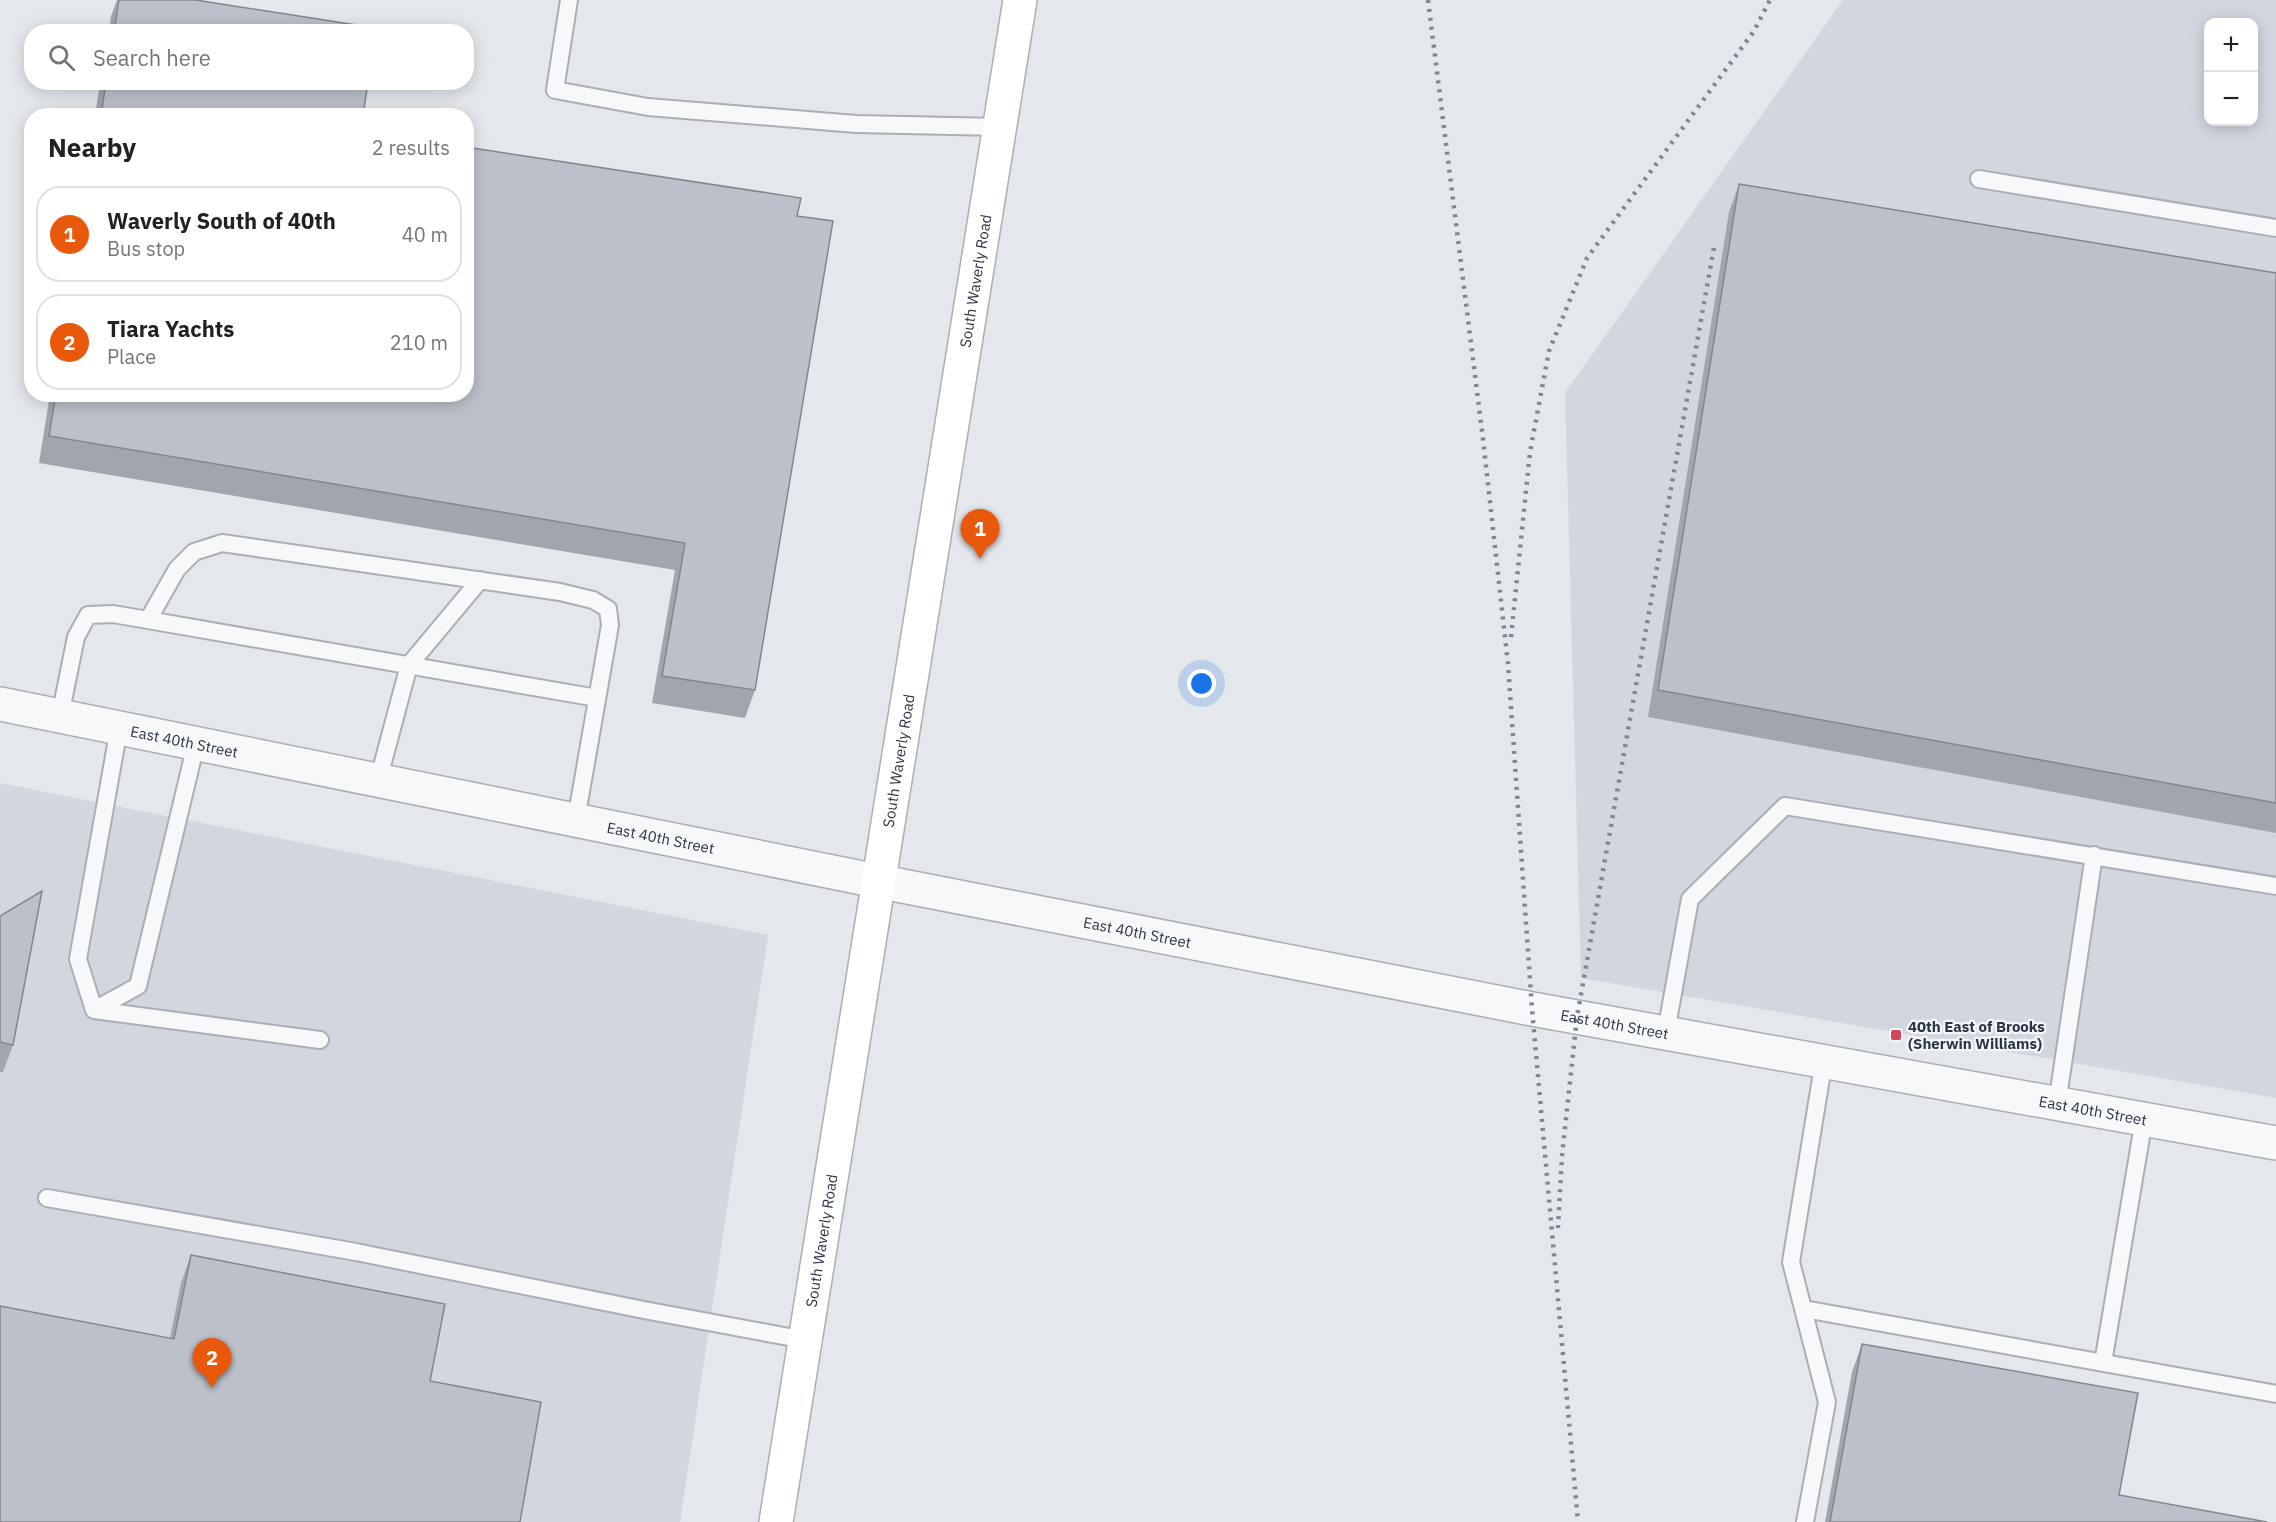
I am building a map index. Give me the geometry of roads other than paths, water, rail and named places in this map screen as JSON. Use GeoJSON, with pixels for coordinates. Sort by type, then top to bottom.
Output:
{"type":"FeatureCollection","features":[{"type":"Feature","properties":{"kind":"main road","name":"South Waverly Road"},"geometry":{"type":"LineString","coordinates":[[776,1522],[1020,0]]}},
{"type":"Feature","properties":{"kind":"street","name":"East 40th Street"},"geometry":{"type":"LineString","coordinates":[[0,704],[877,881],[1532,1009],[2276,1143]]}},
{"type":"Feature","properties":{"kind":"lane"},"geometry":{"type":"LineString","coordinates":[[569,0],[555,90],[648,107],[856,124],[1000,127]]}},
{"type":"Feature","properties":{"kind":"lane"},"geometry":{"type":"LineString","coordinates":[[1979,179],[2276,228]]}},
{"type":"Feature","properties":{"kind":"lane"},"geometry":{"type":"LineString","coordinates":[[148,620],[177,569],[194,552],[222,543],[560,592],[593,600],[608,609],[610,625],[576,820]]}},
{"type":"Feature","properties":{"kind":"lane"},"geometry":{"type":"LineString","coordinates":[[378,781],[409,665],[480,580]]}},
{"type":"Feature","properties":{"kind":"lane"},"geometry":{"type":"LineString","coordinates":[[60,716],[76,636],[88,615],[113,614],[597,698]]}},
{"type":"Feature","properties":{"kind":"lane"},"geometry":{"type":"LineString","coordinates":[[94,1010],[78,959],[119,728]]}},
{"type":"Feature","properties":{"kind":"lane"},"geometry":{"type":"LineString","coordinates":[[94,1010],[138,986],[196,744]]}},
{"type":"Feature","properties":{"kind":"lane"},"geometry":{"type":"LineString","coordinates":[[1666,1032],[1690,899],[1785,806],[2276,886]]}},
{"type":"Feature","properties":{"kind":"lane"},"geometry":{"type":"LineString","coordinates":[[2057,1104],[2094,855]]}},
{"type":"Feature","properties":{"kind":"lane"},"geometry":{"type":"LineString","coordinates":[[94,1010],[320,1040]]}},
{"type":"Feature","properties":{"kind":"lane"},"geometry":{"type":"LineString","coordinates":[[1805,1522],[1827,1402],[1791,1262],[1824,1060]]}},
{"type":"Feature","properties":{"kind":"lane"},"geometry":{"type":"LineString","coordinates":[[2103,1363],[2144,1119]]}},
{"type":"Feature","properties":{"kind":"lane"},"geometry":{"type":"LineString","coordinates":[[47,1198],[357,1252],[632,1308],[805,1340]]}},
{"type":"Feature","properties":{"kind":"lane"},"geometry":{"type":"LineString","coordinates":[[1804,1309],[2276,1394]]}},
{"type":"Feature","properties":{"kind":"railway"},"geometry":{"type":"LineString","coordinates":[[1428,0],[1483,439],[1508,664],[1532,1009],[1578,1522]]}},
{"type":"Feature","properties":{"kind":"railway"},"geometry":{"type":"LineString","coordinates":[[1511,637],[1530,452],[1549,351],[1587,258],[1754,31],[1770,0]]}},
{"type":"Feature","properties":{"kind":"railway"},"geometry":{"type":"LineString","coordinates":[[1558,1228],[1562,1156],[1577,1017],[1714,247]]}},
{"type":"Feature","properties":{"kind":"place","name":"Waverly South of 40th"},"geometry":{"type":"Point","coordinates":[980,559]}},
{"type":"Feature","properties":{"kind":"place","name":"40th East of Brooks (Sherwin Williams)"},"geometry":{"type":"Point","coordinates":[1896,1035]}},
{"type":"Feature","properties":{"kind":"place","name":"Tiara Yachts"},"geometry":{"type":"Point","coordinates":[212,1388]}}]}
